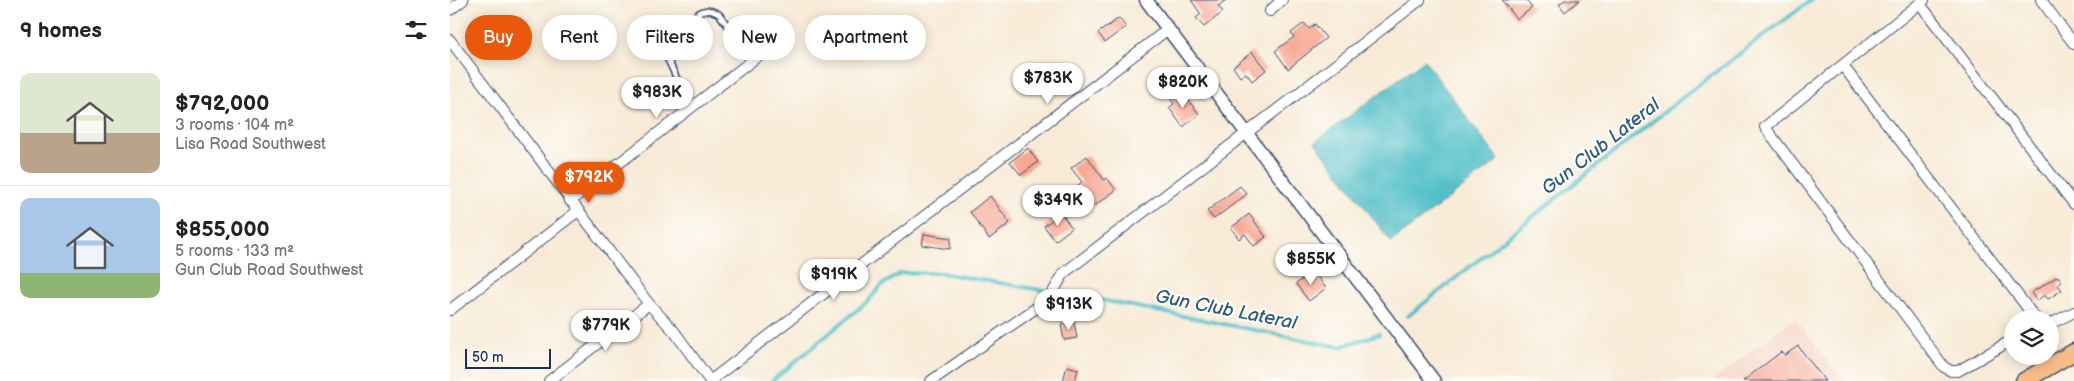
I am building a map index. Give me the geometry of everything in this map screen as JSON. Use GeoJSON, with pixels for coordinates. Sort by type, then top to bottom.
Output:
{"type":"FeatureCollection","features":[{"type":"Feature","properties":{"kind":"main road"},"geometry":{"type":"LineString","coordinates":[[2024,381],[2074,352]]}},
{"type":"Feature","properties":{"kind":"street"},"geometry":{"type":"LineString","coordinates":[[450,10],[463,0]]}},
{"type":"Feature","properties":{"kind":"street"},"geometry":{"type":"LineString","coordinates":[[1146,0],[1434,381]]}},
{"type":"Feature","properties":{"kind":"street"},"geometry":{"type":"LineString","coordinates":[[1270,11],[1282,0]]}},
{"type":"Feature","properties":{"kind":"street"},"geometry":{"type":"LineString","coordinates":[[931,381],[1049,298],[1064,273],[1420,0]]}},
{"type":"Feature","properties":{"kind":"street"},"geometry":{"type":"LineString","coordinates":[[2040,0],[2074,44]]}},
{"type":"Feature","properties":{"kind":"street"},"geometry":{"type":"LineString","coordinates":[[2004,344],[1958,370],[1951,371],[1944,367],[1765,127],[1922,2],[2074,204]]}},
{"type":"Feature","properties":{"kind":"street"},"geometry":{"type":"LineString","coordinates":[[450,40],[570,201],[649,304],[674,331],[710,381],[1168,29]]}},
{"type":"Feature","properties":{"kind":"street"},"geometry":{"type":"LineString","coordinates":[[570,201],[753,60]]}},
{"type":"Feature","properties":{"kind":"street"},"geometry":{"type":"LineString","coordinates":[[1843,66],[2029,310]]}},
{"type":"Feature","properties":{"kind":"street"},"geometry":{"type":"LineString","coordinates":[[450,310],[578,211]]}},
{"type":"Feature","properties":{"kind":"street"},"geometry":{"type":"LineString","coordinates":[[549,381],[649,304]]}},
{"type":"Feature","properties":{"kind":"street"},"geometry":{"type":"LineString","coordinates":[[2059,320],[2074,312]]}},
{"type":"Feature","properties":{"kind":"lane"},"geometry":{"type":"LineString","coordinates":[[691,108],[668,60],[665,48],[670,40],[701,11],[711,10],[723,20]]}},
{"type":"Feature","properties":{"kind":"shaded area"},"geometry":{"type":"Polygon","coordinates":[[[1795,318],[1843,381],[1712,381],[1795,318]]]}},
{"type":"Feature","properties":{"kind":"water"},"geometry":{"type":"Polygon","coordinates":[[[1424,60],[1499,160],[1391,242],[1315,142],[1424,60]]]}},
{"type":"Feature","properties":{"kind":"building"},"geometry":{"type":"Polygon","coordinates":[[[1191,0],[1226,0],[1218,6],[1223,12],[1204,27],[1196,18],[1201,14],[1191,0]]]}},
{"type":"Feature","properties":{"kind":"building"},"geometry":{"type":"Polygon","coordinates":[[[1502,0],[1526,0],[1532,8],[1517,19],[1502,0]]]}},
{"type":"Feature","properties":{"kind":"building"},"geometry":{"type":"Polygon","coordinates":[[[1565,0],[1580,0],[1565,12],[1559,4],[1565,0]]]}},
{"type":"Feature","properties":{"kind":"building"},"geometry":{"type":"Polygon","coordinates":[[[1119,18],[1126,27],[1105,42],[1098,33],[1119,18]]]}},
{"type":"Feature","properties":{"kind":"building"},"geometry":{"type":"Polygon","coordinates":[[[1304,23],[1309,29],[1315,24],[1326,38],[1288,69],[1275,51],[1294,37],[1291,33],[1304,23]]]}},
{"type":"Feature","properties":{"kind":"building"},"geometry":{"type":"Polygon","coordinates":[[[1252,52],[1266,70],[1252,81],[1246,73],[1240,77],[1233,67],[1252,52]]]}},
{"type":"Feature","properties":{"kind":"building"},"geometry":{"type":"Polygon","coordinates":[[[1181,90],[1199,114],[1183,127],[1169,108],[1174,104],[1170,98],[1181,90]]]}},
{"type":"Feature","properties":{"kind":"building"},"geometry":{"type":"Polygon","coordinates":[[[1028,148],[1038,162],[1021,175],[1010,162],[1028,148]]]}},
{"type":"Feature","properties":{"kind":"building"},"geometry":{"type":"Polygon","coordinates":[[[1087,156],[1104,180],[1107,178],[1116,190],[1094,206],[1078,185],[1082,182],[1071,168],[1087,156]]]}},
{"type":"Feature","properties":{"kind":"building"},"geometry":{"type":"Polygon","coordinates":[[[1240,186],[1247,194],[1214,219],[1207,211],[1240,186]]]}},
{"type":"Feature","properties":{"kind":"building"},"geometry":{"type":"Polygon","coordinates":[[[990,196],[1010,223],[989,239],[970,212],[990,196]]]}},
{"type":"Feature","properties":{"kind":"building"},"geometry":{"type":"Polygon","coordinates":[[[1061,213],[1072,228],[1055,241],[1044,226],[1061,213]]]}},
{"type":"Feature","properties":{"kind":"building"},"geometry":{"type":"Polygon","coordinates":[[[1249,214],[1266,237],[1254,246],[1245,234],[1239,239],[1231,228],[1249,214]]]}},
{"type":"Feature","properties":{"kind":"building"},"geometry":{"type":"Polygon","coordinates":[[[924,234],[951,238],[950,249],[922,245],[924,234]]]}},
{"type":"Feature","properties":{"kind":"building"},"geometry":{"type":"Polygon","coordinates":[[[1313,271],[1326,288],[1309,301],[1296,284],[1313,271]]]}},
{"type":"Feature","properties":{"kind":"building"},"geometry":{"type":"Polygon","coordinates":[[[2058,276],[2062,282],[2058,285],[2062,290],[2048,299],[2044,295],[2037,301],[2031,293],[2058,276]]]}},
{"type":"Feature","properties":{"kind":"building"},"geometry":{"type":"Polygon","coordinates":[[[1074,322],[1077,338],[1064,340],[1061,325],[1074,322]]]}},
{"type":"Feature","properties":{"kind":"building"},"geometry":{"type":"Polygon","coordinates":[[[1798,346],[1825,381],[1743,381],[1781,352],[1785,355],[1798,346]]]}},
{"type":"Feature","properties":{"kind":"building"},"geometry":{"type":"Polygon","coordinates":[[[1067,366],[1078,369],[1075,381],[1063,381],[1067,366]]]}},
{"type":"Feature","properties":{"kind":"waterway","name":"Gun Club Lateral"},"geometry":{"type":"LineString","coordinates":[[1408,316],[1692,90],[1811,0]]}},
{"type":"Feature","properties":{"kind":"waterway","name":"Gun Club Lateral"},"geometry":{"type":"LineString","coordinates":[[772,381],[868,301],[882,285],[901,273],[941,273],[1047,291]]}},
{"type":"Feature","properties":{"kind":"waterway","name":"Gun Club Lateral"},"geometry":{"type":"LineString","coordinates":[[1066,293],[1340,347],[1379,334]]}}]}
